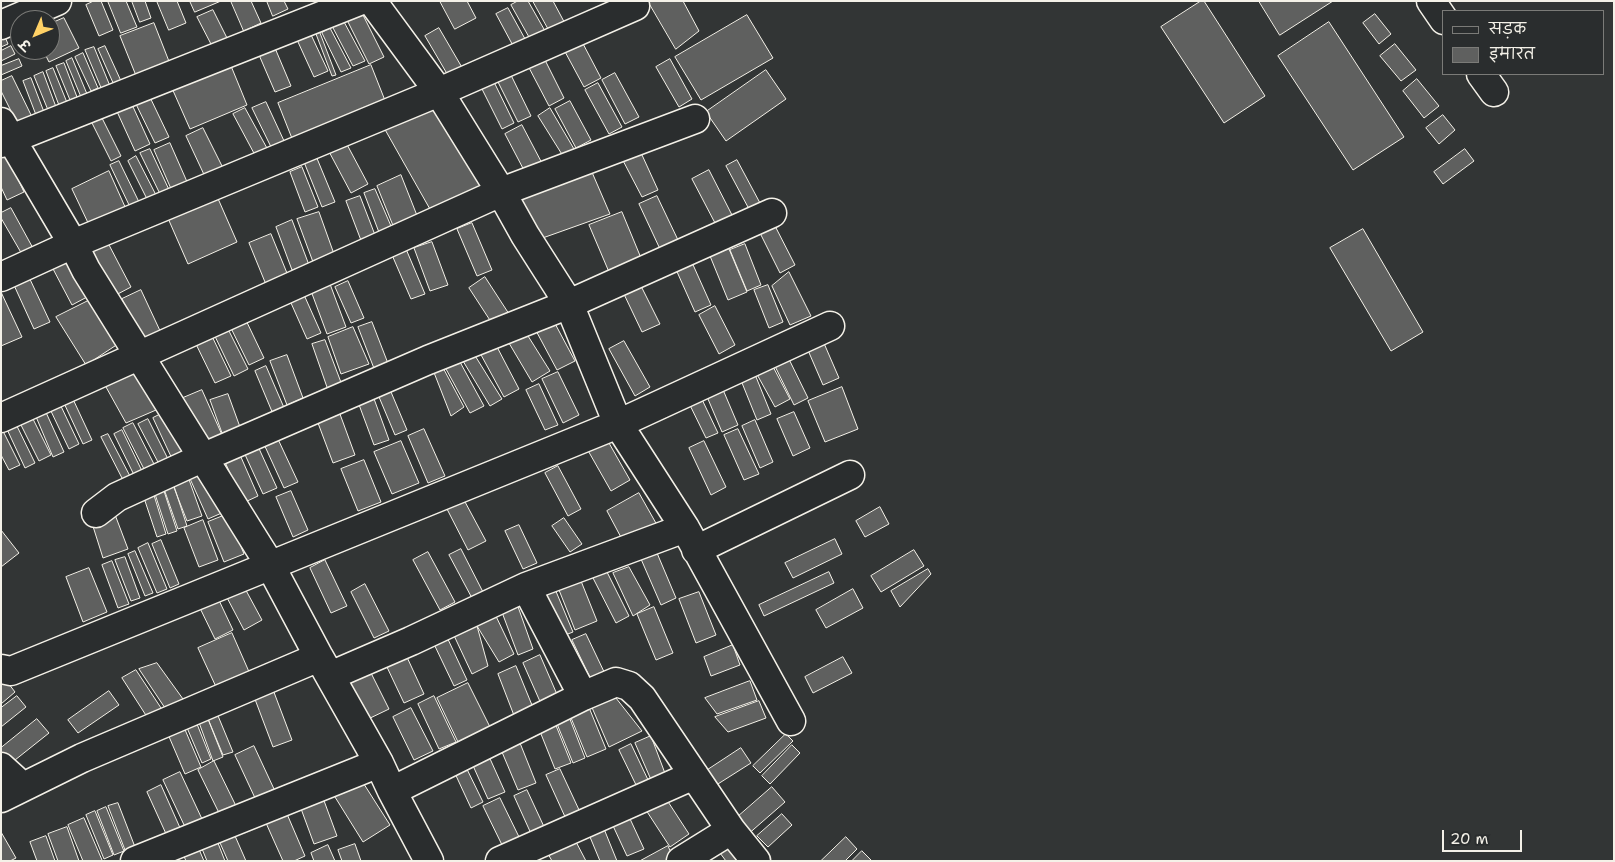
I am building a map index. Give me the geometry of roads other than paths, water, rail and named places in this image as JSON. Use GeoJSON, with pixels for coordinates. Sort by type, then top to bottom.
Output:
{"type":"FeatureCollection","features":[{"type":"Feature","properties":{"kind":"street"},"geometry":{"type":"LineString","coordinates":[[1,25],[57,1]]}},
{"type":"Feature","properties":{"kind":"street"},"geometry":{"type":"LineString","coordinates":[[359,1],[4,135],[270,565],[379,763],[429,861]]}},
{"type":"Feature","properties":{"kind":"street"},"geometry":{"type":"LineString","coordinates":[[372,1],[439,92],[569,304],[618,424],[690,539],[791,721]]}},
{"type":"Feature","properties":{"kind":"street"},"geometry":{"type":"LineString","coordinates":[[1431,1],[1442,17]]}},
{"type":"Feature","properties":{"kind":"street"},"geometry":{"type":"LineString","coordinates":[[1,277],[73,244],[439,92],[635,6]]}},
{"type":"Feature","properties":{"kind":"street"},"geometry":{"type":"LineString","coordinates":[[1,418],[502,192],[695,119]]}},
{"type":"Feature","properties":{"kind":"street"},"geometry":{"type":"LineString","coordinates":[[96,513],[117,497],[204,457],[428,360],[569,304],[772,213]]}},
{"type":"Feature","properties":{"kind":"street"},"geometry":{"type":"LineString","coordinates":[[1,669],[11,670],[618,424],[830,326]]}},
{"type":"Feature","properties":{"kind":"street"},"geometry":{"type":"LineString","coordinates":[[1,767],[12,792],[82,758],[325,666],[411,641],[526,588],[690,539],[850,475]]}},
{"type":"Feature","properties":{"kind":"street"},"geometry":{"type":"LineString","coordinates":[[526,588],[583,696]]}},
{"type":"Feature","properties":{"kind":"street"},"geometry":{"type":"LineString","coordinates":[[392,791],[583,696],[616,682],[630,686],[642,698],[731,830],[756,861]]}},
{"type":"Feature","properties":{"kind":"street"},"geometry":{"type":"LineString","coordinates":[[135,861],[379,763]]}},
{"type":"Feature","properties":{"kind":"street"},"geometry":{"type":"LineString","coordinates":[[500,861],[694,775]]}},
{"type":"Feature","properties":{"kind":"street"},"geometry":{"type":"LineString","coordinates":[[681,861],[731,830]]}}]}
